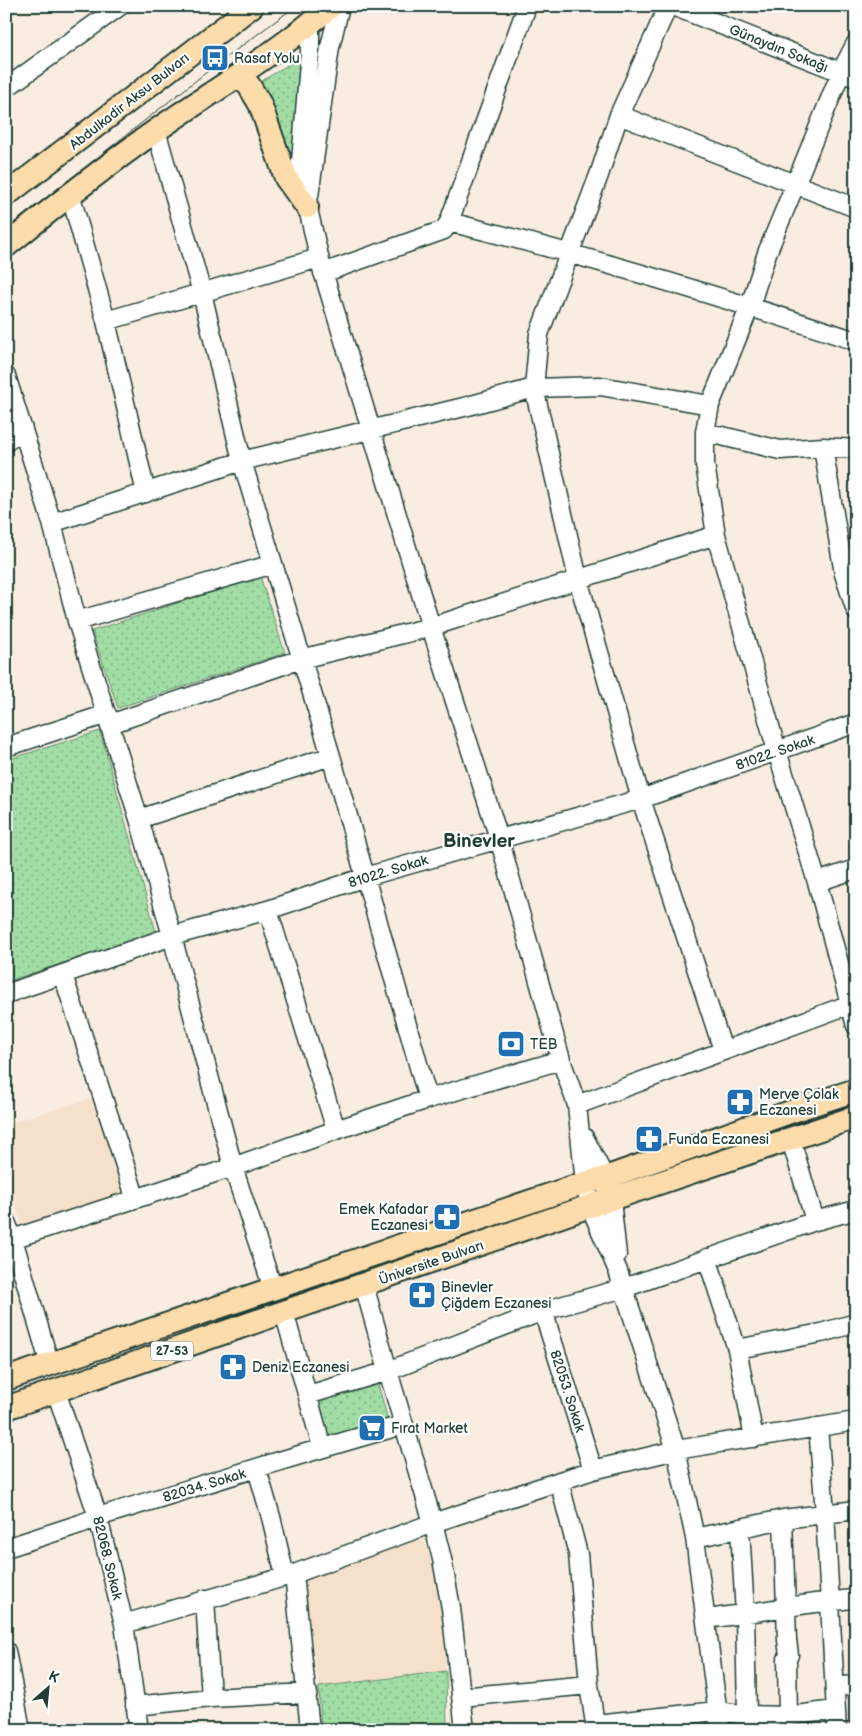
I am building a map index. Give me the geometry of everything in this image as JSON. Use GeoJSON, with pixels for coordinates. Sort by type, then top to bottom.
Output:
{"type":"FeatureCollection","features":[{"type":"Feature","properties":{"kind":"main road","name":"Abdulkadir Aksu Bulvarı"},"geometry":{"type":"LineString","coordinates":[[6,195],[252,6]]}},
{"type":"Feature","properties":{"kind":"main road"},"geometry":{"type":"LineString","coordinates":[[6,246],[70,193],[156,130],[236,77],[309,15],[331,6]]}},
{"type":"Feature","properties":{"kind":"main road"},"geometry":{"type":"LineString","coordinates":[[236,77],[248,84],[260,104],[286,178],[307,206]]}},
{"type":"Feature","properties":{"kind":"main road","name":"Üniversite Bulvarı"},"geometry":{"type":"LineString","coordinates":[[6,1379],[856,1090]]}},
{"type":"Feature","properties":{"kind":"main road","name":"Üniversite Bulvarı"},"geometry":{"type":"LineString","coordinates":[[6,1408],[590,1206],[856,1117]]}},
{"type":"Feature","properties":{"kind":"street"},"geometry":{"type":"LineString","coordinates":[[6,88],[120,6]]}},
{"type":"Feature","properties":{"kind":"street"},"geometry":{"type":"LineString","coordinates":[[307,206],[330,47],[340,6]]}},
{"type":"Feature","properties":{"kind":"street"},"geometry":{"type":"LineString","coordinates":[[106,321],[202,293],[321,265],[444,230],[449,222],[527,6]]}},
{"type":"Feature","properties":{"kind":"street"},"geometry":{"type":"LineString","coordinates":[[668,6],[619,115],[599,175],[539,334],[534,388],[578,579],[641,799],[722,1050]]}},
{"type":"Feature","properties":{"kind":"street","name":"Günaydın Sokağı"},"geometry":{"type":"LineString","coordinates":[[673,6],[710,13],[848,75]]}},
{"type":"Feature","properties":{"kind":"street"},"geometry":{"type":"LineString","coordinates":[[309,15],[310,50],[300,174],[321,265],[431,627],[499,838],[561,1060],[577,1105],[579,1128],[595,1180],[612,1200],[621,1280]]}},
{"type":"Feature","properties":{"kind":"street"},"geometry":{"type":"LineString","coordinates":[[856,43],[848,75],[794,185],[767,253],[750,306],[710,405],[705,432],[705,464],[716,535],[777,751],[853,1003],[856,1026]]}},
{"type":"Feature","properties":{"kind":"street"},"geometry":{"type":"LineString","coordinates":[[619,115],[856,208]]}},
{"type":"Feature","properties":{"kind":"street"},"geometry":{"type":"LineString","coordinates":[[156,130],[202,293],[242,461],[331,756],[428,1100]]}},
{"type":"Feature","properties":{"kind":"street"},"geometry":{"type":"LineString","coordinates":[[70,193],[106,321],[146,493]]}},
{"type":"Feature","properties":{"kind":"street"},"geometry":{"type":"LineString","coordinates":[[449,222],[750,306],[856,341]]}},
{"type":"Feature","properties":{"kind":"street"},"geometry":{"type":"LineString","coordinates":[[6,376],[52,523],[77,621],[140,819],[233,1167],[273,1289]]}},
{"type":"Feature","properties":{"kind":"street"},"geometry":{"type":"LineString","coordinates":[[52,523],[242,461],[534,388],[600,386],[710,405]]}},
{"type":"Feature","properties":{"kind":"street"},"geometry":{"type":"LineString","coordinates":[[6,442],[23,429]]}},
{"type":"Feature","properties":{"kind":"street"},"geometry":{"type":"LineString","coordinates":[[705,432],[780,450],[823,447],[856,449]]}},
{"type":"Feature","properties":{"kind":"street"},"geometry":{"type":"LineString","coordinates":[[823,447],[844,574],[856,611]]}},
{"type":"Feature","properties":{"kind":"street"},"geometry":{"type":"LineString","coordinates":[[6,747],[109,719],[301,659],[431,627],[716,535]]}},
{"type":"Feature","properties":{"kind":"street"},"geometry":{"type":"LineString","coordinates":[[77,621],[273,564]]}},
{"type":"Feature","properties":{"kind":"street","name":"81022. Sokak"},"geometry":{"type":"LineString","coordinates":[[6,994],[172,936],[268,910],[365,877],[641,799],[856,723]]}},
{"type":"Feature","properties":{"kind":"street"},"geometry":{"type":"LineString","coordinates":[[140,819],[331,756]]}},
{"type":"Feature","properties":{"kind":"street"},"geometry":{"type":"LineString","coordinates":[[818,882],[856,869]]}},
{"type":"Feature","properties":{"kind":"street"},"geometry":{"type":"LineString","coordinates":[[268,910],[336,1130]]}},
{"type":"Feature","properties":{"kind":"street"},"geometry":{"type":"LineString","coordinates":[[63,975],[134,1198]]}},
{"type":"Feature","properties":{"kind":"street"},"geometry":{"type":"LineString","coordinates":[[577,1105],[853,1003]]}},
{"type":"Feature","properties":{"kind":"street"},"geometry":{"type":"LineString","coordinates":[[10,1240],[233,1167],[336,1130],[561,1060]]}},
{"type":"Feature","properties":{"kind":"street"},"geometry":{"type":"LineString","coordinates":[[790,1140],[814,1221]]}},
{"type":"Feature","properties":{"kind":"street"},"geometry":{"type":"LineString","coordinates":[[595,1180],[590,1206],[621,1280],[676,1450],[695,1538],[720,1730]]}},
{"type":"Feature","properties":{"kind":"street"},"geometry":{"type":"LineString","coordinates":[[308,1395],[388,1371],[621,1280],[707,1258],[814,1221],[856,1210]]}},
{"type":"Feature","properties":{"kind":"street"},"geometry":{"type":"LineString","coordinates":[[6,1222],[10,1240],[50,1364]]}},
{"type":"Feature","properties":{"kind":"street"},"geometry":{"type":"LineString","coordinates":[[707,1258],[737,1350],[754,1438]]}},
{"type":"Feature","properties":{"kind":"street"},"geometry":{"type":"LineString","coordinates":[[364,1285],[403,1425],[433,1523],[452,1608],[465,1730]]}},
{"type":"Feature","properties":{"kind":"street","name":"82053. Sokak"},"geometry":{"type":"LineString","coordinates":[[543,1311],[593,1470]]}},
{"type":"Feature","properties":{"kind":"street"},"geometry":{"type":"LineString","coordinates":[[284,1312],[322,1447]]}},
{"type":"Feature","properties":{"kind":"street"},"geometry":{"type":"LineString","coordinates":[[737,1350],[821,1333],[856,1323]]}},
{"type":"Feature","properties":{"kind":"street","name":"82068. Sokak"},"geometry":{"type":"LineString","coordinates":[[56,1391],[98,1517],[124,1624],[139,1730]]}},
{"type":"Feature","properties":{"kind":"street"},"geometry":{"type":"LineString","coordinates":[[124,1624],[290,1575],[433,1523],[593,1470],[676,1450],[856,1421]]}},
{"type":"Feature","properties":{"kind":"street","name":"82034. Sokak"},"geometry":{"type":"LineString","coordinates":[[6,1548],[98,1517],[258,1469],[322,1447],[403,1425]]}},
{"type":"Feature","properties":{"kind":"street"},"geometry":{"type":"LineString","coordinates":[[818,1427],[825,1513],[837,1730]]}},
{"type":"Feature","properties":{"kind":"street"},"geometry":{"type":"LineString","coordinates":[[258,1469],[290,1575],[308,1693],[310,1730]]}},
{"type":"Feature","properties":{"kind":"street"},"geometry":{"type":"LineString","coordinates":[[560,1481],[578,1554],[589,1686],[596,1727],[717,1711],[747,1716],[788,1716],[835,1710]]}},
{"type":"Feature","properties":{"kind":"street"},"geometry":{"type":"LineString","coordinates":[[695,1538],[783,1519],[856,1510]]}},
{"type":"Feature","properties":{"kind":"street"},"geometry":{"type":"LineString","coordinates":[[783,1519],[786,1640],[789,1655],[787,1659],[788,1716]]}},
{"type":"Feature","properties":{"kind":"street"},"geometry":{"type":"LineString","coordinates":[[740,1528],[746,1614],[747,1716]]}},
{"type":"Feature","properties":{"kind":"street"},"geometry":{"type":"LineString","coordinates":[[205,1599],[211,1698]]}},
{"type":"Feature","properties":{"kind":"street"},"geometry":{"type":"LineString","coordinates":[[706,1619],[829,1601],[856,1599]]}},
{"type":"Feature","properties":{"kind":"street"},"geometry":{"type":"LineString","coordinates":[[6,1651],[21,1730]]}},
{"type":"Feature","properties":{"kind":"street"},"geometry":{"type":"LineString","coordinates":[[461,1697],[589,1686]]}},
{"type":"Feature","properties":{"kind":"street"},"geometry":{"type":"LineString","coordinates":[[135,1706],[211,1698],[308,1693]]}},
{"type":"Feature","properties":{"kind":"shaded area"},"geometry":{"type":"Polygon","coordinates":[[[93,1098],[124,1198],[23,1228],[6,1172],[6,1124],[93,1098]]]}},
{"type":"Feature","properties":{"kind":"shaded area"},"geometry":{"type":"Polygon","coordinates":[[[422,1535],[439,1584],[446,1671],[319,1687],[302,1577],[422,1535]]]}},
{"type":"Feature","properties":{"kind":"green space"},"geometry":{"type":"Polygon","coordinates":[[[299,58],[301,59],[293,180],[257,84],[299,58]]]}},
{"type":"Feature","properties":{"kind":"green space"},"geometry":{"type":"Polygon","coordinates":[[[260,576],[285,653],[118,708],[92,631],[260,576]]]}},
{"type":"Feature","properties":{"kind":"green space"},"geometry":{"type":"Polygon","coordinates":[[[100,731],[156,932],[6,982],[6,760],[100,731]]]}},
{"type":"Feature","properties":{"kind":"green space"},"geometry":{"type":"Polygon","coordinates":[[[376,1377],[388,1420],[329,1436],[317,1393],[376,1377]]]}},
{"type":"Feature","properties":{"kind":"green space"},"geometry":{"type":"Polygon","coordinates":[[[446,1671],[447,1730],[321,1730],[319,1687],[446,1671]]]}},
{"type":"Feature","properties":{"kind":"tram line"},"geometry":{"type":"LineString","coordinates":[[6,229],[217,64],[296,6]]}},
{"type":"Feature","properties":{"kind":"place","name":"Rasaf Yolu"},"geometry":{"type":"Point","coordinates":[215,58]}},
{"type":"Feature","properties":{"kind":"place","name":"TEB"},"geometry":{"type":"Point","coordinates":[511,1044]}},
{"type":"Feature","properties":{"kind":"place","name":"Merve Çolak Eczanesi"},"geometry":{"type":"Point","coordinates":[740,1102]}},
{"type":"Feature","properties":{"kind":"place","name":"Funda Eczanesi"},"geometry":{"type":"Point","coordinates":[649,1139]}},
{"type":"Feature","properties":{"kind":"place","name":"Emek Kafadar Eczanesi"},"geometry":{"type":"Point","coordinates":[447,1217]}},
{"type":"Feature","properties":{"kind":"place","name":"Binevler Çiğdem Eczanesi"},"geometry":{"type":"Point","coordinates":[422,1295]}},
{"type":"Feature","properties":{"kind":"place","name":"Deniz Eczanesi"},"geometry":{"type":"Point","coordinates":[233,1367]}},
{"type":"Feature","properties":{"kind":"place","name":"Fırat Market"},"geometry":{"type":"Point","coordinates":[372,1428]}},
{"type":"Feature","properties":{"kind":"district","name":"Binevler"},"geometry":{"type":"Point","coordinates":[479,840]}}]}
